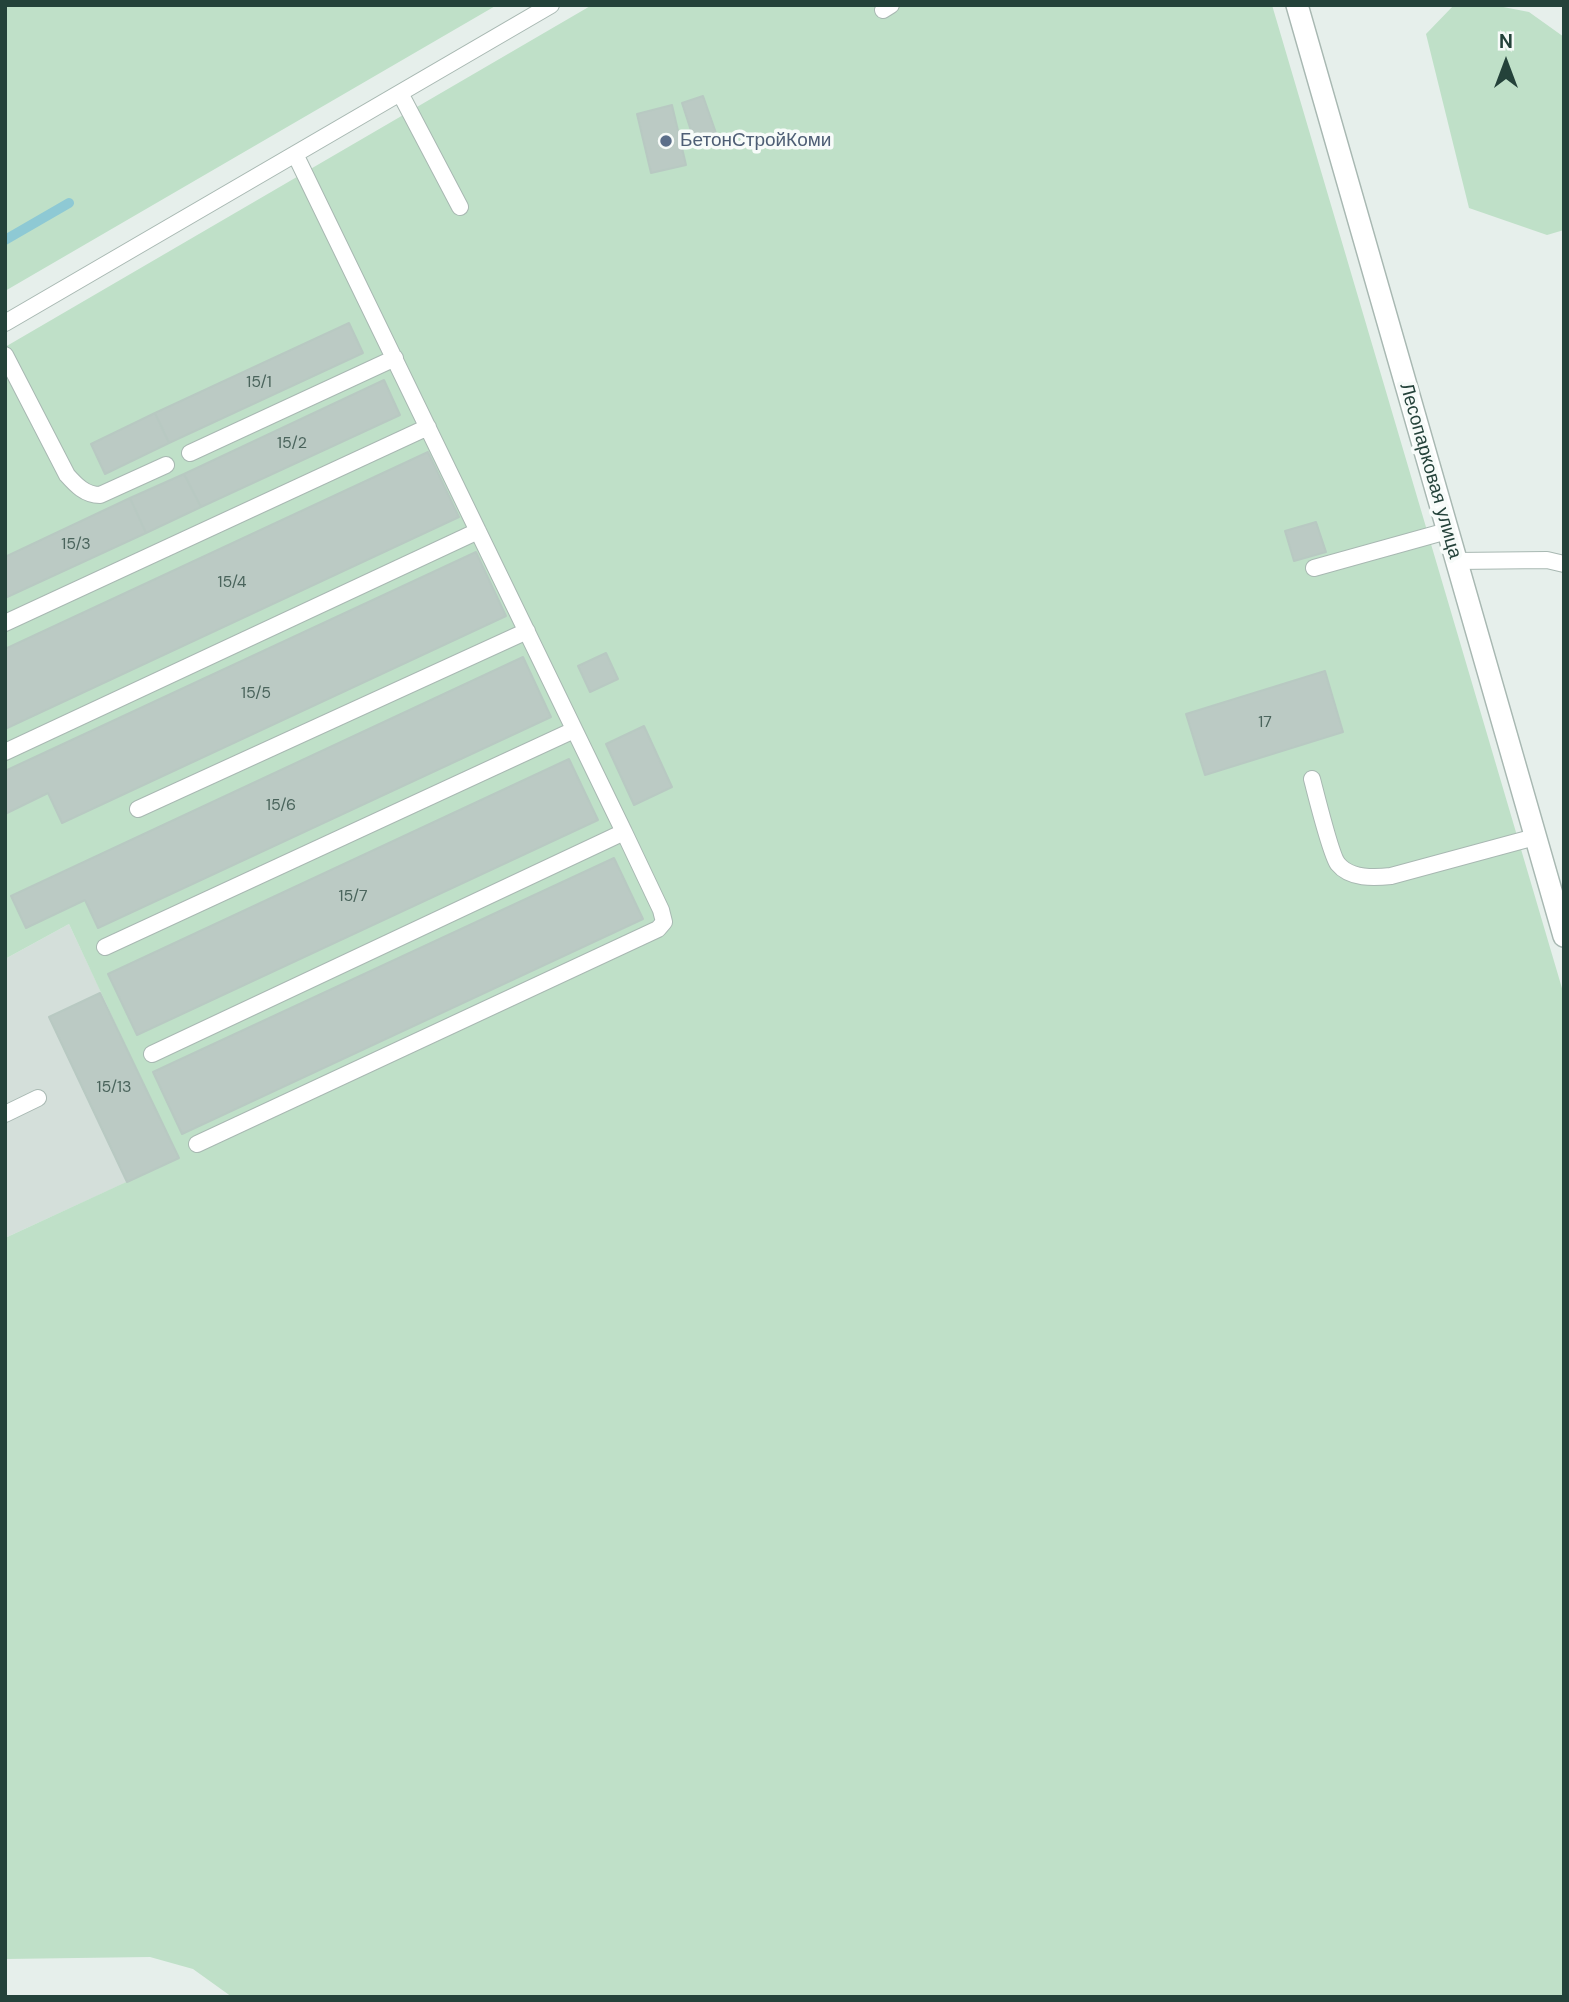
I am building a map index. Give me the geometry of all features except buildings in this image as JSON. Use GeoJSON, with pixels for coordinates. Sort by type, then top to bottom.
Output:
{"type":"FeatureCollection","features":[{"type":"Feature","properties":{"kind":"street","name":"Лесопарковая улица"},"geometry":{"type":"LineString","coordinates":[[1297,5],[1564,936]]}},
{"type":"Feature","properties":{"kind":"lane"},"geometry":{"type":"LineString","coordinates":[[5,323],[551,5]]}},
{"type":"Feature","properties":{"kind":"lane"},"geometry":{"type":"LineString","coordinates":[[400,93],[460,207]]}},
{"type":"Feature","properties":{"kind":"lane"},"geometry":{"type":"LineString","coordinates":[[197,1144],[657,929],[664,922],[661,910],[575,730],[295,154]]}},
{"type":"Feature","properties":{"kind":"lane"},"geometry":{"type":"LineString","coordinates":[[5,355],[67,475],[78,487],[92,495],[100,495],[166,465]]}},
{"type":"Feature","properties":{"kind":"lane"},"geometry":{"type":"LineString","coordinates":[[190,453],[395,358]]}},
{"type":"Feature","properties":{"kind":"lane"},"geometry":{"type":"LineString","coordinates":[[5,623],[428,427]]}},
{"type":"Feature","properties":{"kind":"lane"},"geometry":{"type":"LineString","coordinates":[[5,751],[478,531]]}},
{"type":"Feature","properties":{"kind":"lane"},"geometry":{"type":"LineString","coordinates":[[1314,568],[1447,531]]}},
{"type":"Feature","properties":{"kind":"lane"},"geometry":{"type":"LineString","coordinates":[[1456,561],[1547,560],[1564,564]]}},
{"type":"Feature","properties":{"kind":"lane"},"geometry":{"type":"LineString","coordinates":[[138,809],[527,631]]}},
{"type":"Feature","properties":{"kind":"lane"},"geometry":{"type":"LineString","coordinates":[[104,947],[575,730]]}},
{"type":"Feature","properties":{"kind":"lane"},"geometry":{"type":"LineString","coordinates":[[1312,779],[1337,863],[1350,873],[1373,878],[1391,876],[1535,837]]}},
{"type":"Feature","properties":{"kind":"lane"},"geometry":{"type":"LineString","coordinates":[[152,1054],[624,832]]}},
{"type":"Feature","properties":{"kind":"lane"},"geometry":{"type":"LineString","coordinates":[[5,1114],[38,1098]]}},
{"type":"Feature","properties":{"kind":"shaded area"},"geometry":{"type":"Polygon","coordinates":[[[69,924],[179,1158],[5,1238],[5,959],[69,924]]]}},
{"type":"Feature","properties":{"kind":"green space"},"geometry":{"type":"Polygon","coordinates":[[[5,5],[497,5],[5,291],[5,5]]]}},
{"type":"Feature","properties":{"kind":"green space"},"geometry":{"type":"Polygon","coordinates":[[[592,5],[1272,5],[1564,995],[1564,1997],[232,1997],[193,1969],[150,1957],[5,1959],[5,1238],[178,1158],[69,924],[5,959],[5,347],[592,5]]]}},
{"type":"Feature","properties":{"kind":"green space"},"geometry":{"type":"Polygon","coordinates":[[[1454,5],[1493,5],[1529,12],[1564,37],[1564,230],[1547,235],[1469,208],[1426,34],[1454,5]]]}},
{"type":"Feature","properties":{"kind":"waterway"},"geometry":{"type":"LineString","coordinates":[[5,240],[69,203]]}},
{"type":"Feature","properties":{"kind":"place","name":"БетонСтройКоми"},"geometry":{"type":"Point","coordinates":[666,141]}}]}
